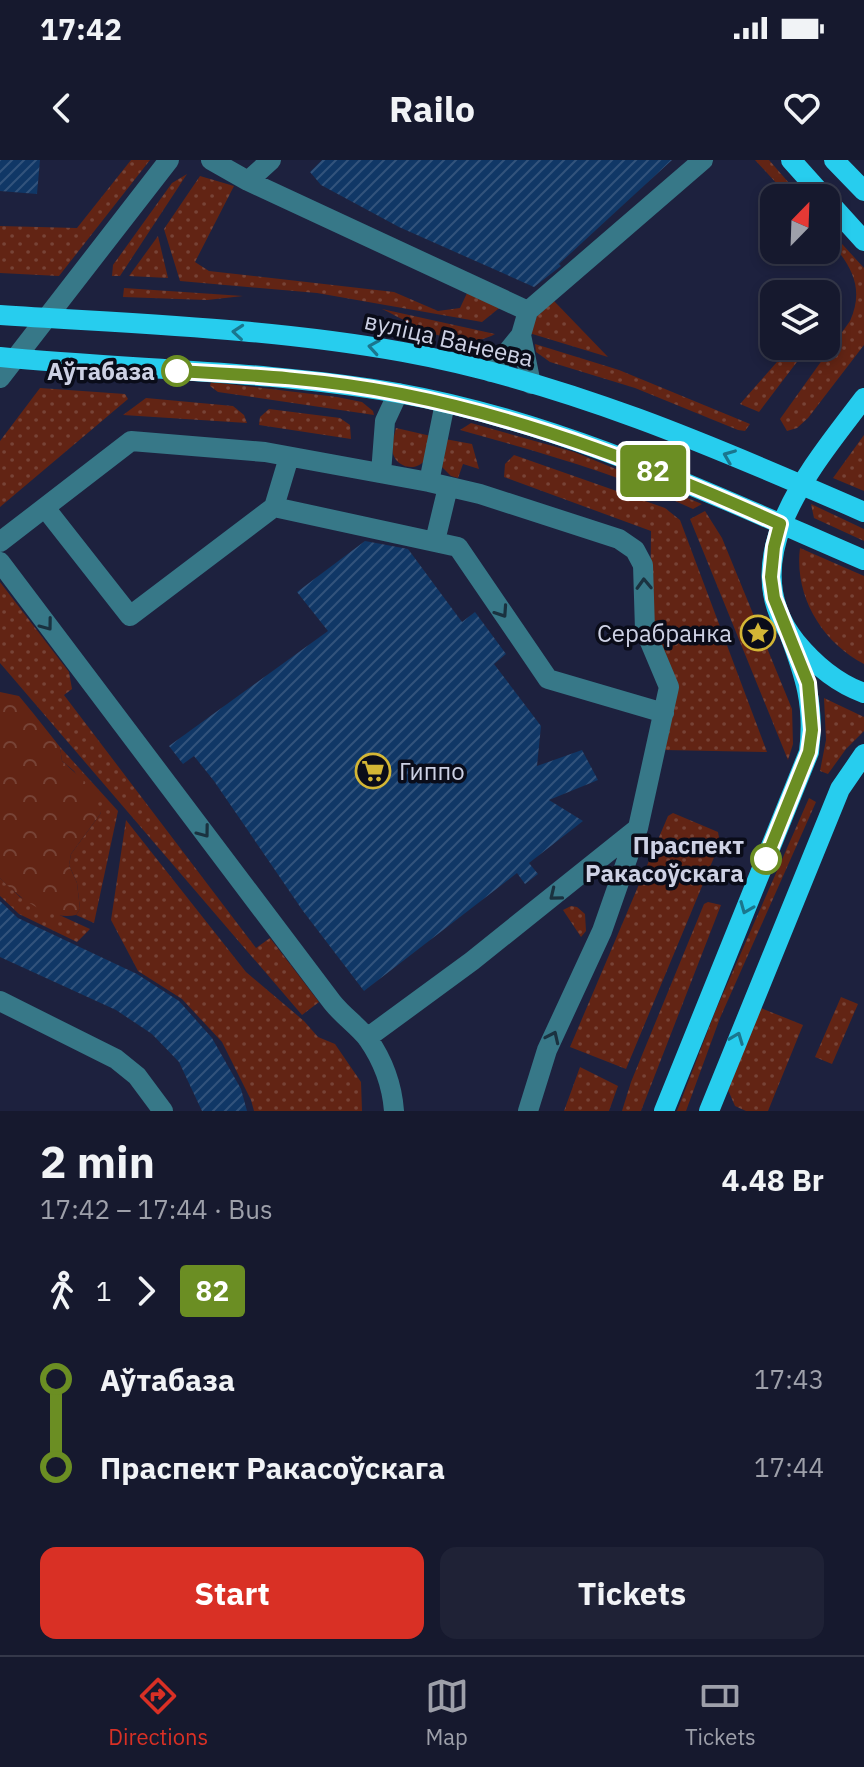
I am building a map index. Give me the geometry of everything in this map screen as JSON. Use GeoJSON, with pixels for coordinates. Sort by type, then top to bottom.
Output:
{"type":"FeatureCollection","features":[{"type":"Feature","properties":{"kind":"main road"},"geometry":{"type":"LineString","coordinates":[[791,160],[813,184]]}},
{"type":"Feature","properties":{"kind":"main road"},"geometry":{"type":"LineString","coordinates":[[834,160],[864,191]]}},
{"type":"Feature","properties":{"kind":"main road"},"geometry":{"type":"LineString","coordinates":[[840,214],[864,241]]}},
{"type":"Feature","properties":{"kind":"main road","name":"вуліца Ванеева"},"geometry":{"type":"LineString","coordinates":[[0,315],[316,338],[405,352],[531,384],[673,433],[864,512]]}},
{"type":"Feature","properties":{"kind":"main road"},"geometry":{"type":"LineString","coordinates":[[8,358],[290,378],[445,403],[520,423],[587,446],[713,494],[864,560]]}},
{"type":"Feature","properties":{"kind":"main road"},"geometry":{"type":"LineString","coordinates":[[664,1111],[809,752],[812,730],[808,683],[774,598],[771,577],[780,524],[802,485],[864,398]]}},
{"type":"Feature","properties":{"kind":"main road"},"geometry":{"type":"LineString","coordinates":[[789,633],[811,660],[833,677],[864,693]]}},
{"type":"Feature","properties":{"kind":"main road"},"geometry":{"type":"LineString","coordinates":[[709,1111],[835,800],[864,754]]}},
{"type":"Feature","properties":{"kind":"street"},"geometry":{"type":"LineString","coordinates":[[0,378],[8,358],[45,318],[169,160]]}},
{"type":"Feature","properties":{"kind":"street"},"geometry":{"type":"LineString","coordinates":[[211,160],[248,181],[528,311]]}},
{"type":"Feature","properties":{"kind":"street"},"geometry":{"type":"LineString","coordinates":[[248,181],[271,160]]}},
{"type":"Feature","properties":{"kind":"street"},"geometry":{"type":"LineString","coordinates":[[491,372],[521,335],[528,311],[703,160]]}},
{"type":"Feature","properties":{"kind":"street"},"geometry":{"type":"LineString","coordinates":[[521,335],[531,384]]}},
{"type":"Feature","properties":{"kind":"street"},"geometry":{"type":"LineString","coordinates":[[381,473],[385,421],[398,393]]}},
{"type":"Feature","properties":{"kind":"street"},"geometry":{"type":"LineString","coordinates":[[435,541],[445,403]]}},
{"type":"Feature","properties":{"kind":"street"},"geometry":{"type":"LineString","coordinates":[[0,542],[131,441],[289,457],[438,484],[480,494],[619,539],[635,550],[643,565],[645,630],[669,687],[638,828],[602,931],[547,1050],[528,1111]]}},
{"type":"Feature","properties":{"kind":"street"},"geometry":{"type":"LineString","coordinates":[[46,509],[130,616],[274,507],[289,457]]}},
{"type":"Feature","properties":{"kind":"street"},"geometry":{"type":"LineString","coordinates":[[274,507],[458,547],[548,679],[664,713]]}},
{"type":"Feature","properties":{"kind":"street"},"geometry":{"type":"LineString","coordinates":[[0,562],[345,1018],[367,1038],[392,1083],[394,1111]]}},
{"type":"Feature","properties":{"kind":"street"},"geometry":{"type":"LineString","coordinates":[[367,1038],[472,961],[638,828]]}},
{"type":"Feature","properties":{"kind":"street"},"geometry":{"type":"LineString","coordinates":[[0,1001],[116,1059],[137,1076],[163,1111]]}},
{"type":"Feature","properties":{"kind":"green space"},"geometry":{"type":"Polygon","coordinates":[[[131,160],[150,160],[59,276],[0,273],[0,226],[77,228],[131,160]]]}},
{"type":"Feature","properties":{"kind":"green space"},"geometry":{"type":"Polygon","coordinates":[[[755,160],[769,160],[790,184],[777,184],[755,160]]]}},
{"type":"Feature","properties":{"kind":"green space"},"geometry":{"type":"Polygon","coordinates":[[[187,174],[120,276],[112,276],[113,265],[172,183],[187,174]]]}},
{"type":"Feature","properties":{"kind":"green space"},"geometry":{"type":"Polygon","coordinates":[[[200,176],[234,186],[195,262],[209,271],[394,292],[438,311],[460,308],[468,291],[503,305],[482,322],[317,293],[180,281],[164,229],[200,176]]]}},
{"type":"Feature","properties":{"kind":"green space"},"geometry":{"type":"Polygon","coordinates":[[[158,236],[168,278],[129,276],[158,236]]]}},
{"type":"Feature","properties":{"kind":"green space"},"geometry":{"type":"Polygon","coordinates":[[[840,242],[864,268],[864,345],[808,418],[797,428],[787,431],[780,419],[822,360],[840,360],[840,335],[850,321],[856,299],[854,279],[840,255],[840,242]]]}},
{"type":"Feature","properties":{"kind":"green space"},"geometry":{"type":"Polygon","coordinates":[[[124,288],[243,296],[207,300],[123,297],[124,288]]]}},
{"type":"Feature","properties":{"kind":"green space"},"geometry":{"type":"Polygon","coordinates":[[[554,301],[608,357],[529,333],[537,316],[554,301]]]}},
{"type":"Feature","properties":{"kind":"green space"},"geometry":{"type":"Polygon","coordinates":[[[382,309],[495,334],[467,341],[452,339],[382,309]]]}},
{"type":"Feature","properties":{"kind":"green space"},"geometry":{"type":"Polygon","coordinates":[[[535,344],[619,370],[750,424],[745,431],[738,430],[635,388],[550,362],[536,352],[535,344]]]}},
{"type":"Feature","properties":{"kind":"green space"},"geometry":{"type":"Polygon","coordinates":[[[779,360],[798,360],[759,412],[740,404],[779,360]]]}},
{"type":"Feature","properties":{"kind":"green space"},"geometry":{"type":"Polygon","coordinates":[[[211,382],[362,402],[374,415],[218,392],[210,386],[211,382]]]}},
{"type":"Feature","properties":{"kind":"green space"},"geometry":{"type":"Polygon","coordinates":[[[40,388],[125,394],[128,399],[0,507],[0,441],[40,388]]]}},
{"type":"Feature","properties":{"kind":"green space"},"geometry":{"type":"Polygon","coordinates":[[[146,398],[233,406],[244,415],[247,423],[123,415],[146,398]]]}},
{"type":"Feature","properties":{"kind":"green space"},"geometry":{"type":"Polygon","coordinates":[[[269,409],[340,418],[350,425],[351,439],[259,425],[260,417],[269,409]]]}},
{"type":"Feature","properties":{"kind":"green space"},"geometry":{"type":"Polygon","coordinates":[[[471,423],[574,452],[702,504],[693,509],[608,474],[460,430],[471,423]]]}},
{"type":"Feature","properties":{"kind":"green space"},"geometry":{"type":"Polygon","coordinates":[[[396,428],[431,436],[424,461],[411,467],[398,462],[392,448],[396,428]]]}},
{"type":"Feature","properties":{"kind":"green space"},"geometry":{"type":"Polygon","coordinates":[[[864,435],[864,491],[833,478],[864,435]]]}},
{"type":"Feature","properties":{"kind":"green space"},"geometry":{"type":"Polygon","coordinates":[[[445,439],[472,444],[479,469],[463,464],[458,478],[451,476],[442,467],[445,439]]]}},
{"type":"Feature","properties":{"kind":"green space"},"geometry":{"type":"Polygon","coordinates":[[[514,455],[665,508],[680,520],[767,752],[664,750],[674,684],[650,626],[651,531],[504,477],[505,464],[514,455]]]}},
{"type":"Feature","properties":{"kind":"green space"},"geometry":{"type":"Polygon","coordinates":[[[811,504],[864,529],[864,541],[814,518],[811,504]]]}},
{"type":"Feature","properties":{"kind":"green space"},"geometry":{"type":"Polygon","coordinates":[[[705,511],[722,538],[792,709],[793,744],[788,760],[690,519],[705,511]]]}},
{"type":"Feature","properties":{"kind":"green space"},"geometry":{"type":"Polygon","coordinates":[[[800,548],[864,576],[864,664],[835,643],[814,615],[801,583],[800,548]]]}},
{"type":"Feature","properties":{"kind":"green space"},"geometry":{"type":"Polygon","coordinates":[[[0,582],[69,672],[72,689],[64,695],[256,948],[270,938],[319,1002],[302,1015],[0,663],[0,582]]]}},
{"type":"Feature","properties":{"kind":"green space"},"geometry":{"type":"Polygon","coordinates":[[[0,692],[19,696],[60,747],[62,761],[93,789],[101,813],[71,854],[69,865],[77,883],[80,909],[76,915],[44,911],[25,900],[0,878],[0,692]]]}},
{"type":"Feature","properties":{"kind":"green space"},"geometry":{"type":"Polygon","coordinates":[[[824,698],[864,717],[864,731],[828,774],[820,771],[826,740],[824,698]]]}},
{"type":"Feature","properties":{"kind":"green space"},"geometry":{"type":"Polygon","coordinates":[[[60,747],[118,811],[94,923],[76,915],[80,909],[77,883],[69,865],[71,854],[101,813],[74,771],[62,761],[60,747]]]}},
{"type":"Feature","properties":{"kind":"green space"},"geometry":{"type":"Polygon","coordinates":[[[809,798],[816,802],[720,1018],[686,1111],[677,1111],[715,1012],[809,798]]]}},
{"type":"Feature","properties":{"kind":"green space"},"geometry":{"type":"Polygon","coordinates":[[[673,813],[718,832],[720,843],[626,1069],[570,1047],[668,816],[673,813]]]}},
{"type":"Feature","properties":{"kind":"green space"},"geometry":{"type":"Polygon","coordinates":[[[126,820],[246,972],[304,1021],[318,1037],[335,1044],[361,1082],[362,1111],[254,1111],[222,1042],[182,999],[138,971],[111,920],[126,820]]]}},
{"type":"Feature","properties":{"kind":"green space"},"geometry":{"type":"Polygon","coordinates":[[[0,878],[20,897],[90,929],[77,942],[19,914],[0,896],[0,878]]]}},
{"type":"Feature","properties":{"kind":"green space"},"geometry":{"type":"Polygon","coordinates":[[[704,904],[721,905],[641,1111],[622,1111],[704,904]]]}},
{"type":"Feature","properties":{"kind":"green space"},"geometry":{"type":"Polygon","coordinates":[[[571,906],[585,914],[586,931],[581,937],[563,910],[571,906]]]}},
{"type":"Feature","properties":{"kind":"green space"},"geometry":{"type":"Polygon","coordinates":[[[841,997],[858,1004],[832,1064],[815,1057],[841,997]]]}},
{"type":"Feature","properties":{"kind":"green space"},"geometry":{"type":"Polygon","coordinates":[[[761,1008],[803,1025],[768,1111],[746,1111],[735,1106],[728,1090],[761,1008]]]}},
{"type":"Feature","properties":{"kind":"green space"},"geometry":{"type":"Polygon","coordinates":[[[580,1067],[618,1086],[609,1111],[564,1111],[580,1067]]]}},
{"type":"Feature","properties":{"kind":"building"},"geometry":{"type":"Polygon","coordinates":[[[0,160],[40,160],[37,194],[0,191],[0,160]]]}},
{"type":"Feature","properties":{"kind":"building"},"geometry":{"type":"Polygon","coordinates":[[[322,160],[672,160],[559,264],[561,266],[534,287],[399,227],[321,185],[310,172],[322,160]]]}},
{"type":"Feature","properties":{"kind":"building","name":"Гиппо"},"geometry":{"type":"Polygon","coordinates":[[[365,541],[408,549],[462,622],[475,612],[506,654],[494,664],[541,726],[537,766],[582,750],[598,780],[549,800],[583,821],[529,863],[538,874],[525,884],[517,873],[364,991],[303,911],[214,781],[194,756],[183,764],[169,746],[328,631],[297,592],[365,541]]]}},
{"type":"Feature","properties":{"kind":"building"},"geometry":{"type":"Polygon","coordinates":[[[0,901],[18,918],[137,974],[179,1001],[212,1038],[241,1089],[247,1111],[202,1111],[179,1062],[152,1034],[116,1010],[0,957],[0,901]]]}},
{"type":"Feature","properties":{"kind":"bus line","name":"82"},"geometry":{"type":"LineString","coordinates":[[177,371],[290,378],[445,403],[520,423],[587,446],[713,494],[780,524],[771,577],[774,598],[808,683],[812,730],[809,752],[766,859]]}},
{"type":"Feature","properties":{"kind":"place","name":"Аўтабаза"},"geometry":{"type":"Point","coordinates":[177,371]}},
{"type":"Feature","properties":{"kind":"place","name":"Серабранка"},"geometry":{"type":"Point","coordinates":[758,633]}},
{"type":"Feature","properties":{"kind":"place","name":"Гиппо"},"geometry":{"type":"Point","coordinates":[373,771]}},
{"type":"Feature","properties":{"kind":"place","name":"Праспект Ракасоўскага"},"geometry":{"type":"Point","coordinates":[766,859]}}]}
